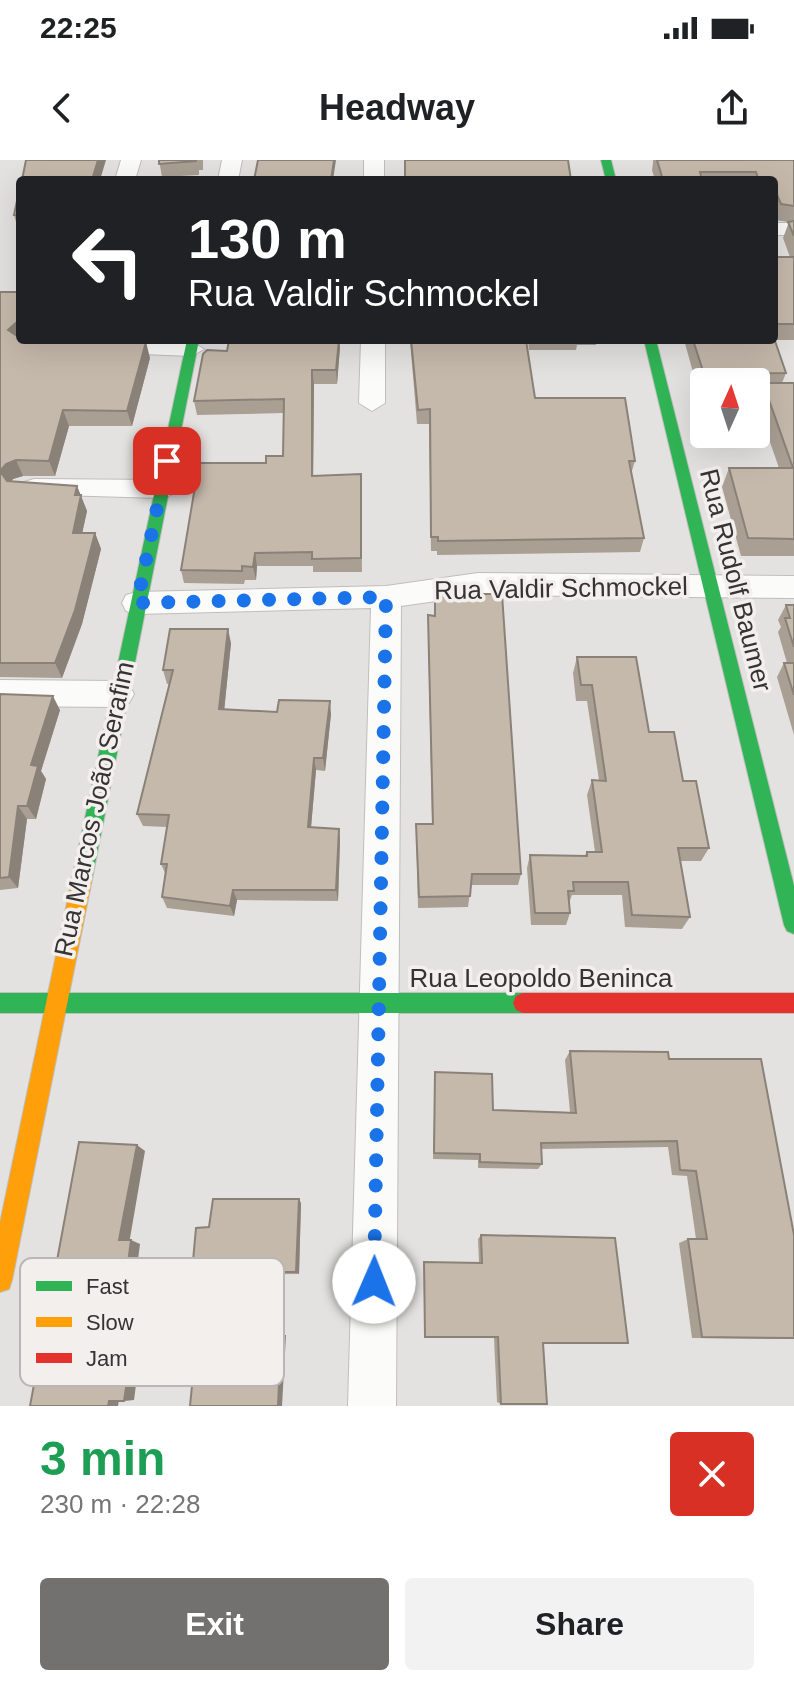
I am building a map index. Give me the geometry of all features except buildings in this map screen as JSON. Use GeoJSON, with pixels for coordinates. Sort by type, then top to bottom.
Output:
{"type":"FeatureCollection","features":[{"type":"Feature","properties":{"kind":"street"},"geometry":{"type":"LineString","coordinates":[[74,347],[192,344]]}},
{"type":"Feature","properties":{"kind":"street","name":"Rua Marcos João Serafim"},"geometry":{"type":"LineString","coordinates":[[0,1280],[192,344]]}},
{"type":"Feature","properties":{"kind":"street"},"geometry":{"type":"LineString","coordinates":[[372,403],[373,344]]}},
{"type":"Feature","properties":{"kind":"street","name":"Rua Rudolf Baumer"},"geometry":{"type":"LineString","coordinates":[[651,344],[794,925]]}},
{"type":"Feature","properties":{"kind":"street"},"geometry":{"type":"LineString","coordinates":[[24,488],[161,489]]}},
{"type":"Feature","properties":{"kind":"street","name":"Rua Valdir Schmockel"},"geometry":{"type":"LineString","coordinates":[[137,603],[386,597],[478,584],[794,587]]}},
{"type":"Feature","properties":{"kind":"street"},"geometry":{"type":"LineString","coordinates":[[372,1406],[386,597]]}},
{"type":"Feature","properties":{"kind":"street"},"geometry":{"type":"LineString","coordinates":[[0,693],[118,694]]}},
{"type":"Feature","properties":{"kind":"street","name":"Rua Leopoldo Beninca"},"geometry":{"type":"LineString","coordinates":[[0,1003],[794,1003]]}},
{"type":"Feature","properties":{"kind":"traffic: fast"},"geometry":{"type":"LineString","coordinates":[[606,160],[610,176]]}},
{"type":"Feature","properties":{"kind":"traffic: fast"},"geometry":{"type":"LineString","coordinates":[[82,879],[192,344]]}},
{"type":"Feature","properties":{"kind":"traffic: fast"},"geometry":{"type":"LineString","coordinates":[[651,344],[794,925]]}},
{"type":"Feature","properties":{"kind":"traffic: fast"},"geometry":{"type":"LineString","coordinates":[[0,1003],[523,1003]]}},
{"type":"Feature","properties":{"kind":"traffic: slow"},"geometry":{"type":"LineString","coordinates":[[0,1280],[82,879]]}},
{"type":"Feature","properties":{"kind":"traffic: jam"},"geometry":{"type":"LineString","coordinates":[[523,1003],[794,1003]]}},
{"type":"Feature","properties":{"kind":"route"},"geometry":{"type":"LineString","coordinates":[[167,461],[137,603],[386,597],[374,1282]]}}]}
